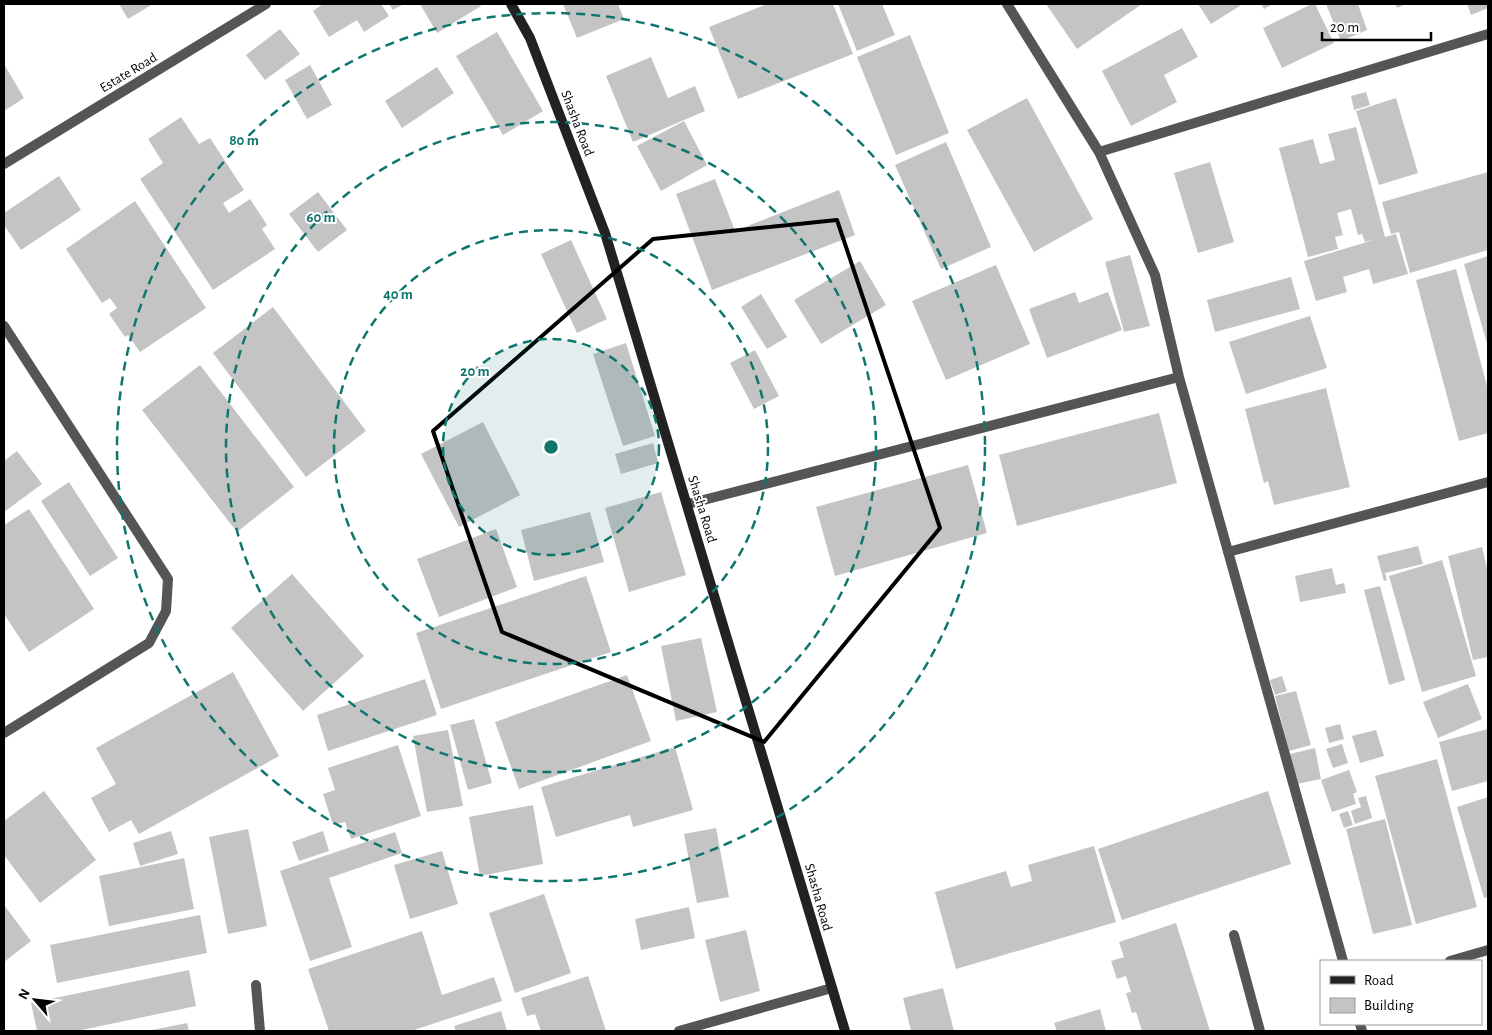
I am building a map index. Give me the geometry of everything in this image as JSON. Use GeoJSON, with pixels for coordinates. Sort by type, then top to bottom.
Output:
{"type":"FeatureCollection","features":[{"type":"Feature","properties":{"kind":"street","name":"Estate Road"},"geometry":{"type":"LineString","coordinates":[[4,164],[266,4]]}},
{"type":"Feature","properties":{"kind":"street","name":"Shasha Road"},"geometry":{"type":"LineString","coordinates":[[510,4],[530,38],[605,233],[845,1031]]}},
{"type":"Feature","properties":{"kind":"street"},"geometry":{"type":"LineString","coordinates":[[1007,4],[1099,152],[1155,274],[1179,377],[1343,960]]}},
{"type":"Feature","properties":{"kind":"street"},"geometry":{"type":"LineString","coordinates":[[1099,152],[1488,34]]}},
{"type":"Feature","properties":{"kind":"street"},"geometry":{"type":"LineString","coordinates":[[4,326],[168,579],[166,611],[149,643],[4,733]]}},
{"type":"Feature","properties":{"kind":"street"},"geometry":{"type":"LineString","coordinates":[[688,504],[1179,377]]}},
{"type":"Feature","properties":{"kind":"street"},"geometry":{"type":"LineString","coordinates":[[1228,552],[1488,482]]}},
{"type":"Feature","properties":{"kind":"street"},"geometry":{"type":"LineString","coordinates":[[1234,935],[1260,1031]]}},
{"type":"Feature","properties":{"kind":"street"},"geometry":{"type":"LineString","coordinates":[[1453,960],[1488,950]]}},
{"type":"Feature","properties":{"kind":"street"},"geometry":{"type":"LineString","coordinates":[[256,985],[260,1031]]}},
{"type":"Feature","properties":{"kind":"street"},"geometry":{"type":"LineString","coordinates":[[679,1031],[832,988]]}},
{"type":"Feature","properties":{"kind":"highlighted area"},"geometry":{"type":"Polygon","coordinates":[[[837,220],[940,528],[764,742],[502,632],[433,431],[653,239],[837,220]]]}},
{"type":"Feature","properties":{"kind":"building"},"geometry":{"type":"Polygon","coordinates":[[[119,4],[153,4],[128,19],[119,4]]]}},
{"type":"Feature","properties":{"kind":"building"},"geometry":{"type":"Polygon","coordinates":[[[323,4],[381,4],[389,16],[364,32],[357,20],[329,37],[313,11],[323,4]]]}},
{"type":"Feature","properties":{"kind":"building"},"geometry":{"type":"Polygon","coordinates":[[[389,4],[404,4],[393,10],[389,4]]]}},
{"type":"Feature","properties":{"kind":"building"},"geometry":{"type":"Polygon","coordinates":[[[420,4],[480,4],[481,6],[437,33],[420,4]]]}},
{"type":"Feature","properties":{"kind":"building"},"geometry":{"type":"Polygon","coordinates":[[[563,4],[618,4],[624,19],[577,38],[563,4]]]}},
{"type":"Feature","properties":{"kind":"building"},"geometry":{"type":"Polygon","coordinates":[[[767,4],[833,4],[853,54],[738,99],[709,27],[767,4]]]}},
{"type":"Feature","properties":{"kind":"building"},"geometry":{"type":"Polygon","coordinates":[[[838,4],[882,4],[895,35],[857,51],[838,4]]]}},
{"type":"Feature","properties":{"kind":"building"},"geometry":{"type":"Polygon","coordinates":[[[1046,4],[1142,4],[1077,49],[1046,4]]]}},
{"type":"Feature","properties":{"kind":"building"},"geometry":{"type":"Polygon","coordinates":[[[1198,4],[1243,4],[1211,24],[1198,4]]]}},
{"type":"Feature","properties":{"kind":"building"},"geometry":{"type":"Polygon","coordinates":[[[1261,4],[1273,4],[1264,9],[1261,4]]]}},
{"type":"Feature","properties":{"kind":"building"},"geometry":{"type":"Polygon","coordinates":[[[1315,4],[1334,43],[1282,68],[1263,28],[1315,4]]]}},
{"type":"Feature","properties":{"kind":"building"},"geometry":{"type":"Polygon","coordinates":[[[1326,4],[1358,4],[1367,30],[1341,41],[1326,4]]]}},
{"type":"Feature","properties":{"kind":"building"},"geometry":{"type":"Polygon","coordinates":[[[1395,4],[1406,4],[1397,8],[1395,4]]]}},
{"type":"Feature","properties":{"kind":"building"},"geometry":{"type":"Polygon","coordinates":[[[1467,4],[1488,4],[1488,8],[1471,15],[1467,4]]]}},
{"type":"Feature","properties":{"kind":"building"},"geometry":{"type":"Polygon","coordinates":[[[1182,28],[1198,57],[1164,75],[1177,102],[1131,126],[1102,71],[1182,28]]]}},
{"type":"Feature","properties":{"kind":"building"},"geometry":{"type":"Polygon","coordinates":[[[280,29],[300,54],[265,80],[246,55],[280,29]]]}},
{"type":"Feature","properties":{"kind":"building"},"geometry":{"type":"Polygon","coordinates":[[[497,32],[543,111],[503,135],[456,56],[497,32]]]}},
{"type":"Feature","properties":{"kind":"building"},"geometry":{"type":"Polygon","coordinates":[[[910,35],[949,133],[896,155],[857,57],[910,35]]]}},
{"type":"Feature","properties":{"kind":"building"},"geometry":{"type":"Polygon","coordinates":[[[651,57],[668,98],[695,86],[705,111],[633,142],[606,76],[651,57]]]}},
{"type":"Feature","properties":{"kind":"building"},"geometry":{"type":"Polygon","coordinates":[[[4,64],[24,98],[4,111],[4,64]]]}},
{"type":"Feature","properties":{"kind":"building"},"geometry":{"type":"Polygon","coordinates":[[[310,65],[332,105],[307,119],[285,80],[310,65]]]}},
{"type":"Feature","properties":{"kind":"building"},"geometry":{"type":"Polygon","coordinates":[[[437,67],[454,93],[402,128],[385,101],[437,67]]]}},
{"type":"Feature","properties":{"kind":"building"},"geometry":{"type":"Polygon","coordinates":[[[1366,92],[1370,105],[1354,110],[1351,96],[1366,92]]]}},
{"type":"Feature","properties":{"kind":"building"},"geometry":{"type":"Polygon","coordinates":[[[1027,98],[1093,219],[1034,252],[967,130],[1027,98]]]}},
{"type":"Feature","properties":{"kind":"building"},"geometry":{"type":"Polygon","coordinates":[[[1396,98],[1418,173],[1379,185],[1356,111],[1396,98]]]}},
{"type":"Feature","properties":{"kind":"building"},"geometry":{"type":"Polygon","coordinates":[[[181,117],[199,144],[210,138],[244,190],[223,203],[229,213],[250,199],[267,225],[262,229],[275,249],[213,290],[140,179],[163,163],[148,139],[181,117]]]}},
{"type":"Feature","properties":{"kind":"building"},"geometry":{"type":"Polygon","coordinates":[[[684,121],[707,165],[661,191],[637,146],[684,121]]]}},
{"type":"Feature","properties":{"kind":"building"},"geometry":{"type":"Polygon","coordinates":[[[1356,127],[1385,237],[1396,234],[1408,274],[1373,284],[1369,269],[1343,277],[1347,292],[1316,301],[1304,261],[1377,239],[1365,242],[1362,234],[1358,235],[1351,209],[1337,213],[1343,235],[1335,237],[1338,249],[1308,257],[1279,148],[1313,139],[1320,164],[1335,160],[1328,134],[1356,127]]]}},
{"type":"Feature","properties":{"kind":"building"},"geometry":{"type":"Polygon","coordinates":[[[946,142],[991,247],[941,269],[895,165],[946,142]]]}},
{"type":"Feature","properties":{"kind":"building"},"geometry":{"type":"Polygon","coordinates":[[[1210,162],[1234,242],[1198,253],[1174,173],[1210,162]]]}},
{"type":"Feature","properties":{"kind":"building"},"geometry":{"type":"Polygon","coordinates":[[[1488,172],[1488,250],[1410,273],[1399,232],[1391,234],[1382,202],[1488,172]]]}},
{"type":"Feature","properties":{"kind":"building"},"geometry":{"type":"Polygon","coordinates":[[[59,176],[81,210],[21,250],[4,225],[4,213],[59,176]]]}},
{"type":"Feature","properties":{"kind":"building"},"geometry":{"type":"Polygon","coordinates":[[[715,179],[735,231],[839,190],[855,235],[712,290],[676,194],[715,179]]]}},
{"type":"Feature","properties":{"kind":"building"},"geometry":{"type":"Polygon","coordinates":[[[318,192],[347,230],[318,252],[289,214],[318,192]]]}},
{"type":"Feature","properties":{"kind":"building"},"geometry":{"type":"Polygon","coordinates":[[[135,201],[206,308],[140,352],[128,335],[125,337],[109,314],[117,308],[110,298],[102,303],[66,249],[135,201]]]}},
{"type":"Feature","properties":{"kind":"building"},"geometry":{"type":"Polygon","coordinates":[[[571,240],[607,319],[577,333],[541,254],[571,240]]]}},
{"type":"Feature","properties":{"kind":"building"},"geometry":{"type":"Polygon","coordinates":[[[1130,255],[1150,326],[1124,332],[1105,262],[1130,255]]]}},
{"type":"Feature","properties":{"kind":"building"},"geometry":{"type":"Polygon","coordinates":[[[1488,256],[1488,347],[1464,264],[1488,256]]]}},
{"type":"Feature","properties":{"kind":"building"},"geometry":{"type":"Polygon","coordinates":[[[860,261],[886,305],[821,344],[794,300],[860,261]]]}},
{"type":"Feature","properties":{"kind":"building"},"geometry":{"type":"Polygon","coordinates":[[[996,265],[1030,344],[946,380],[912,301],[996,265]]]}},
{"type":"Feature","properties":{"kind":"building"},"geometry":{"type":"Polygon","coordinates":[[[1456,269],[1488,390],[1488,433],[1459,441],[1416,280],[1456,269]]]}},
{"type":"Feature","properties":{"kind":"building"},"geometry":{"type":"Polygon","coordinates":[[[1291,277],[1300,309],[1215,332],[1207,300],[1291,277]]]}},
{"type":"Feature","properties":{"kind":"building"},"geometry":{"type":"Polygon","coordinates":[[[1075,292],[1079,303],[1108,292],[1122,330],[1047,358],[1029,309],[1075,292]]]}},
{"type":"Feature","properties":{"kind":"building"},"geometry":{"type":"Polygon","coordinates":[[[761,294],[787,337],[767,349],[741,307],[761,294]]]}},
{"type":"Feature","properties":{"kind":"building"},"geometry":{"type":"Polygon","coordinates":[[[273,307],[366,431],[306,477],[213,353],[273,307]]]}},
{"type":"Feature","properties":{"kind":"building"},"geometry":{"type":"Polygon","coordinates":[[[1310,316],[1327,368],[1246,394],[1229,342],[1310,316]]]}},
{"type":"Feature","properties":{"kind":"building"},"geometry":{"type":"Polygon","coordinates":[[[626,343],[655,436],[623,446],[593,354],[626,343]]]}},
{"type":"Feature","properties":{"kind":"building"},"geometry":{"type":"Polygon","coordinates":[[[755,350],[779,396],[754,409],[730,363],[755,350]]]}},
{"type":"Feature","properties":{"kind":"building"},"geometry":{"type":"Polygon","coordinates":[[[200,365],[294,487],[237,532],[142,410],[200,365]]]}},
{"type":"Feature","properties":{"kind":"building"},"geometry":{"type":"Polygon","coordinates":[[[1326,388],[1350,487],[1274,505],[1268,481],[1264,483],[1245,409],[1326,388]]]}},
{"type":"Feature","properties":{"kind":"building"},"geometry":{"type":"Polygon","coordinates":[[[1159,413],[1177,483],[1017,526],[999,455],[1159,413]]]}},
{"type":"Feature","properties":{"kind":"building"},"geometry":{"type":"Polygon","coordinates":[[[483,422],[520,495],[459,527],[421,454],[483,422]]]}},
{"type":"Feature","properties":{"kind":"building"},"geometry":{"type":"Polygon","coordinates":[[[653,443],[658,463],[621,474],[615,454],[653,443]]]}},
{"type":"Feature","properties":{"kind":"building"},"geometry":{"type":"Polygon","coordinates":[[[17,451],[42,484],[4,512],[4,461],[17,451]]]}},
{"type":"Feature","properties":{"kind":"building"},"geometry":{"type":"Polygon","coordinates":[[[968,465],[987,533],[835,576],[816,507],[968,465]]]}},
{"type":"Feature","properties":{"kind":"building"},"geometry":{"type":"Polygon","coordinates":[[[69,482],[118,558],[90,576],[41,501],[69,482]]]}},
{"type":"Feature","properties":{"kind":"building"},"geometry":{"type":"Polygon","coordinates":[[[661,492],[686,575],[629,592],[605,508],[661,492]]]}},
{"type":"Feature","properties":{"kind":"building"},"geometry":{"type":"Polygon","coordinates":[[[29,509],[94,609],[29,652],[4,614],[4,525],[29,509]]]}},
{"type":"Feature","properties":{"kind":"building"},"geometry":{"type":"Polygon","coordinates":[[[590,512],[604,562],[534,581],[521,530],[590,512]]]}},
{"type":"Feature","properties":{"kind":"building"},"geometry":{"type":"Polygon","coordinates":[[[496,529],[517,587],[439,617],[417,559],[496,529]]]}},
{"type":"Feature","properties":{"kind":"building"},"geometry":{"type":"Polygon","coordinates":[[[1418,546],[1423,564],[1385,573],[1387,580],[1384,581],[1377,556],[1418,546]]]}},
{"type":"Feature","properties":{"kind":"building"},"geometry":{"type":"Polygon","coordinates":[[[1482,547],[1488,572],[1488,657],[1473,660],[1448,556],[1482,547]]]}},
{"type":"Feature","properties":{"kind":"building"},"geometry":{"type":"Polygon","coordinates":[[[1442,560],[1476,676],[1422,692],[1389,576],[1442,560]]]}},
{"type":"Feature","properties":{"kind":"building"},"geometry":{"type":"Polygon","coordinates":[[[1332,568],[1336,585],[1344,583],[1346,593],[1300,602],[1295,576],[1332,568]]]}},
{"type":"Feature","properties":{"kind":"building"},"geometry":{"type":"Polygon","coordinates":[[[292,574],[364,656],[303,711],[231,628],[292,574]]]}},
{"type":"Feature","properties":{"kind":"building"},"geometry":{"type":"Polygon","coordinates":[[[586,576],[611,652],[441,709],[416,633],[586,576]]]}},
{"type":"Feature","properties":{"kind":"building"},"geometry":{"type":"Polygon","coordinates":[[[1380,586],[1405,680],[1389,685],[1364,590],[1380,586]]]}},
{"type":"Feature","properties":{"kind":"building"},"geometry":{"type":"Polygon","coordinates":[[[701,638],[717,712],[676,721],[661,646],[701,638]]]}},
{"type":"Feature","properties":{"kind":"building"},"geometry":{"type":"Polygon","coordinates":[[[233,672],[279,756],[139,834],[131,820],[109,832],[91,798],[116,784],[96,748],[233,672]]]}},
{"type":"Feature","properties":{"kind":"building"},"geometry":{"type":"Polygon","coordinates":[[[627,675],[651,741],[519,789],[495,722],[627,675]]]}},
{"type":"Feature","properties":{"kind":"building"},"geometry":{"type":"Polygon","coordinates":[[[1282,676],[1287,691],[1275,695],[1270,680],[1282,676]]]}},
{"type":"Feature","properties":{"kind":"building"},"geometry":{"type":"Polygon","coordinates":[[[425,679],[437,715],[328,751],[317,715],[425,679]]]}},
{"type":"Feature","properties":{"kind":"building"},"geometry":{"type":"Polygon","coordinates":[[[1468,684],[1482,719],[1438,738],[1423,702],[1468,684]]]}},
{"type":"Feature","properties":{"kind":"building"},"geometry":{"type":"Polygon","coordinates":[[[1296,691],[1311,745],[1289,751],[1275,696],[1296,691]]]}},
{"type":"Feature","properties":{"kind":"building"},"geometry":{"type":"Polygon","coordinates":[[[474,719],[492,783],[468,790],[450,725],[474,719]]]}},
{"type":"Feature","properties":{"kind":"building"},"geometry":{"type":"Polygon","coordinates":[[[1340,724],[1344,739],[1329,743],[1325,728],[1340,724]]]}},
{"type":"Feature","properties":{"kind":"building"},"geometry":{"type":"Polygon","coordinates":[[[1488,729],[1488,781],[1452,791],[1439,742],[1488,729]]]}},
{"type":"Feature","properties":{"kind":"building"},"geometry":{"type":"Polygon","coordinates":[[[448,730],[463,806],[427,812],[413,736],[448,730]]]}},
{"type":"Feature","properties":{"kind":"building"},"geometry":{"type":"Polygon","coordinates":[[[1376,730],[1384,756],[1360,763],[1352,736],[1376,730]]]}},
{"type":"Feature","properties":{"kind":"building"},"geometry":{"type":"Polygon","coordinates":[[[1342,744],[1348,763],[1333,768],[1326,749],[1342,744]]]}},
{"type":"Feature","properties":{"kind":"building"},"geometry":{"type":"Polygon","coordinates":[[[398,745],[421,816],[351,839],[345,822],[333,825],[323,794],[335,790],[328,768],[398,745]]]}},
{"type":"Feature","properties":{"kind":"building"},"geometry":{"type":"Polygon","coordinates":[[[675,747],[693,810],[633,827],[630,815],[556,837],[541,787],[675,747]]]}},
{"type":"Feature","properties":{"kind":"building"},"geometry":{"type":"Polygon","coordinates":[[[1315,748],[1321,779],[1297,784],[1290,754],[1315,748]]]}},
{"type":"Feature","properties":{"kind":"building"},"geometry":{"type":"Polygon","coordinates":[[[1437,759],[1477,907],[1416,924],[1375,776],[1437,759]]]}},
{"type":"Feature","properties":{"kind":"building"},"geometry":{"type":"Polygon","coordinates":[[[1349,770],[1357,792],[1353,794],[1356,804],[1332,812],[1321,780],[1349,770]]]}},
{"type":"Feature","properties":{"kind":"building"},"geometry":{"type":"Polygon","coordinates":[[[44,791],[96,860],[40,903],[4,855],[4,821],[44,791]]]}},
{"type":"Feature","properties":{"kind":"building"},"geometry":{"type":"Polygon","coordinates":[[[1268,791],[1291,864],[1122,920],[1098,849],[1268,791]]]}},
{"type":"Feature","properties":{"kind":"building"},"geometry":{"type":"Polygon","coordinates":[[[1366,796],[1372,818],[1355,824],[1351,811],[1361,807],[1358,798],[1366,796]]]}},
{"type":"Feature","properties":{"kind":"building"},"geometry":{"type":"Polygon","coordinates":[[[1488,797],[1488,897],[1484,898],[1457,807],[1488,797]]]}},
{"type":"Feature","properties":{"kind":"building"},"geometry":{"type":"Polygon","coordinates":[[[533,805],[543,864],[480,876],[469,817],[533,805]]]}},
{"type":"Feature","properties":{"kind":"building"},"geometry":{"type":"Polygon","coordinates":[[[1348,811],[1353,825],[1344,828],[1339,814],[1348,811]]]}},
{"type":"Feature","properties":{"kind":"building"},"geometry":{"type":"Polygon","coordinates":[[[1385,819],[1412,925],[1373,934],[1346,829],[1385,819]]]}},
{"type":"Feature","properties":{"kind":"building"},"geometry":{"type":"Polygon","coordinates":[[[716,828],[729,897],[697,903],[684,834],[716,828]]]}},
{"type":"Feature","properties":{"kind":"building"},"geometry":{"type":"Polygon","coordinates":[[[248,829],[267,926],[228,934],[209,837],[248,829]]]}},
{"type":"Feature","properties":{"kind":"building"},"geometry":{"type":"Polygon","coordinates":[[[171,831],[178,854],[140,866],[133,843],[171,831]]]}},
{"type":"Feature","properties":{"kind":"building"},"geometry":{"type":"Polygon","coordinates":[[[323,831],[329,851],[299,861],[292,842],[323,831]]]}},
{"type":"Feature","properties":{"kind":"building"},"geometry":{"type":"Polygon","coordinates":[[[395,832],[402,853],[329,878],[352,947],[310,961],[280,871],[395,832]]]}},
{"type":"Feature","properties":{"kind":"building"},"geometry":{"type":"Polygon","coordinates":[[[1094,846],[1116,922],[956,969],[935,892],[1006,871],[1011,887],[1032,881],[1028,865],[1094,846]]]}},
{"type":"Feature","properties":{"kind":"building"},"geometry":{"type":"Polygon","coordinates":[[[442,851],[458,904],[410,919],[394,865],[442,851]]]}},
{"type":"Feature","properties":{"kind":"building"},"geometry":{"type":"Polygon","coordinates":[[[184,858],[194,909],[109,926],[99,876],[184,858]]]}},
{"type":"Feature","properties":{"kind":"building"},"geometry":{"type":"Polygon","coordinates":[[[544,894],[571,973],[515,993],[489,913],[544,894]]]}},
{"type":"Feature","properties":{"kind":"building"},"geometry":{"type":"Polygon","coordinates":[[[4,905],[31,941],[4,962],[4,905]]]}},
{"type":"Feature","properties":{"kind":"building"},"geometry":{"type":"Polygon","coordinates":[[[689,907],[695,938],[641,950],[635,919],[689,907]]]}},
{"type":"Feature","properties":{"kind":"building"},"geometry":{"type":"Polygon","coordinates":[[[200,915],[207,953],[57,983],[50,945],[200,915]]]}},
{"type":"Feature","properties":{"kind":"building"},"geometry":{"type":"Polygon","coordinates":[[[1176,923],[1210,1031],[1142,1031],[1136,1012],[1132,1013],[1126,993],[1131,992],[1126,976],[1117,979],[1111,961],[1124,957],[1119,942],[1176,923]]]}},
{"type":"Feature","properties":{"kind":"building"},"geometry":{"type":"Polygon","coordinates":[[[746,930],[760,991],[720,1002],[705,940],[746,930]]]}},
{"type":"Feature","properties":{"kind":"building"},"geometry":{"type":"Polygon","coordinates":[[[422,931],[442,995],[494,977],[502,1001],[411,1031],[329,1031],[308,969],[422,931]]]}},
{"type":"Feature","properties":{"kind":"building"},"geometry":{"type":"Polygon","coordinates":[[[189,970],[196,1006],[77,1031],[37,1031],[31,1003],[189,970]]]}},
{"type":"Feature","properties":{"kind":"building"},"geometry":{"type":"Polygon","coordinates":[[[588,976],[606,1031],[541,1031],[535,1014],[527,1016],[521,998],[588,976]]]}},
{"type":"Feature","properties":{"kind":"building"},"geometry":{"type":"Polygon","coordinates":[[[943,988],[954,1031],[911,1031],[903,998],[943,988]]]}},
{"type":"Feature","properties":{"kind":"building"},"geometry":{"type":"Polygon","coordinates":[[[1100,1009],[1106,1031],[1057,1031],[1054,1023],[1100,1009]]]}},
{"type":"Feature","properties":{"kind":"building"},"geometry":{"type":"Polygon","coordinates":[[[501,1011],[507,1031],[456,1031],[454,1026],[501,1011]]]}},
{"type":"Feature","properties":{"kind":"building"},"geometry":{"type":"Polygon","coordinates":[[[187,1023],[189,1031],[152,1031],[152,1030],[187,1023]]]}}]}
